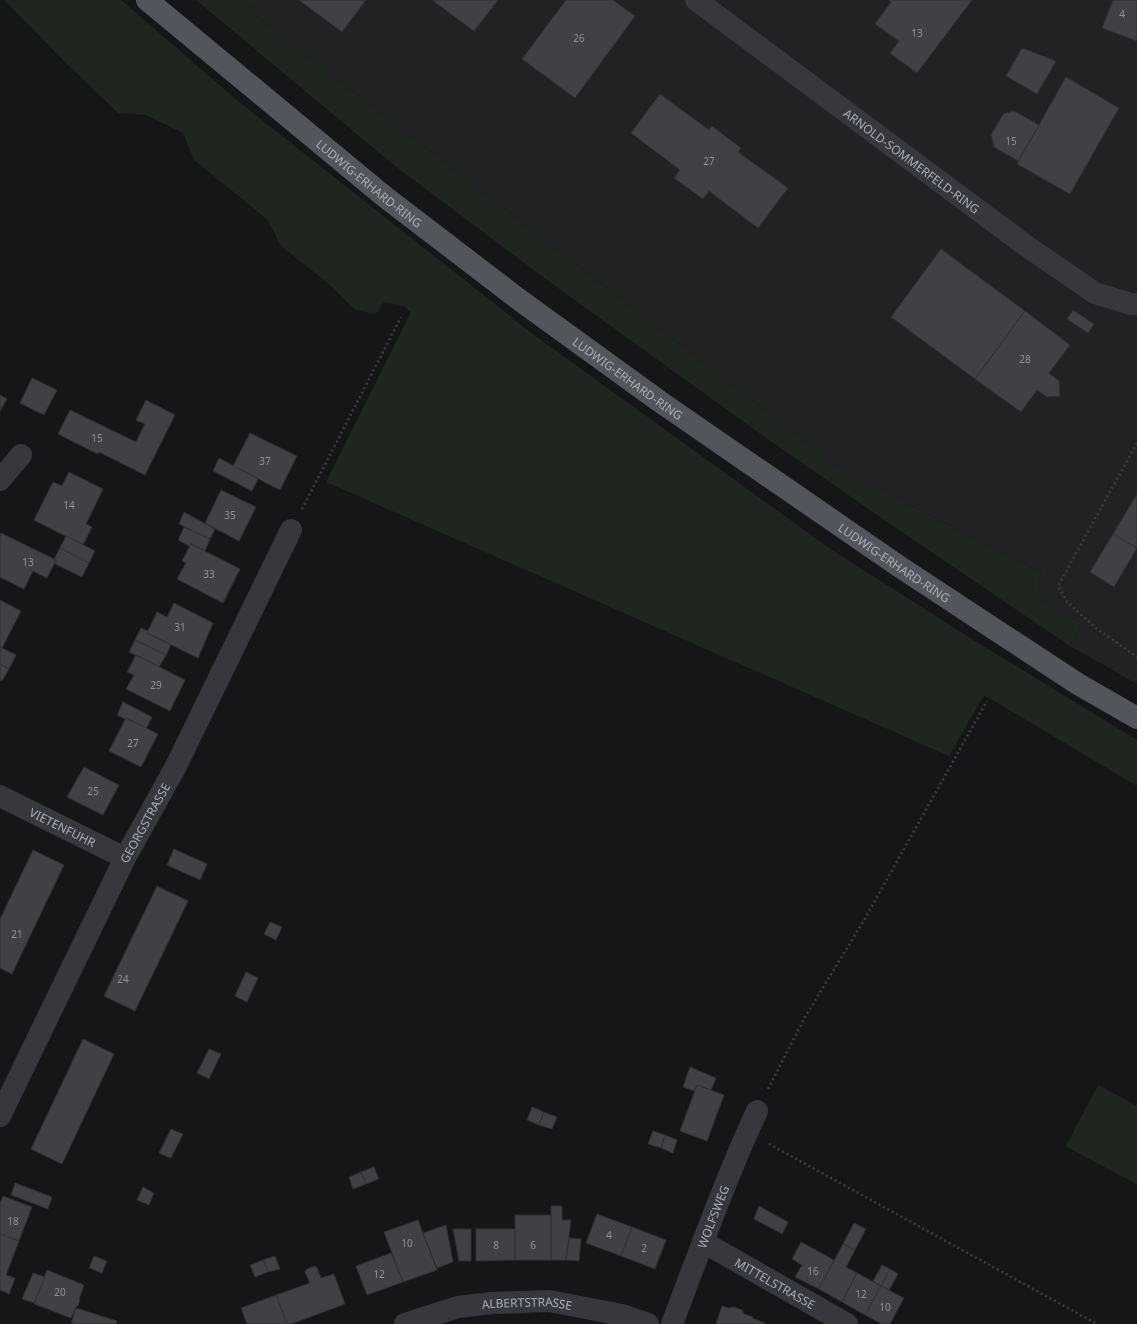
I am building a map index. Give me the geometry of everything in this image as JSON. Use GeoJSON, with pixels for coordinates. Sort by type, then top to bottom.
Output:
{"type":"FeatureCollection","features":[{"type":"Feature","properties":{"kind":"main road","name":"LUDWIG-ERHARD-RING"},"geometry":{"type":"LineString","coordinates":[[147,0],[385,197],[521,301],[659,401],[906,571],[1078,684],[1137,718]]}},
{"type":"Feature","properties":{"kind":"street","name":"ARNOLD-SOMMERFELD-RING"},"geometry":{"type":"LineString","coordinates":[[696,0],[1025,245],[1095,293],[1131,304],[1137,304]]}},
{"type":"Feature","properties":{"kind":"street"},"geometry":{"type":"LineString","coordinates":[[0,480],[21,455]]}},
{"type":"Feature","properties":{"kind":"street","name":"GEORGSTRASSE"},"geometry":{"type":"LineString","coordinates":[[0,1116],[125,858],[175,768],[291,530]]}},
{"type":"Feature","properties":{"kind":"street","name":"VIETENFUHR"},"geometry":{"type":"LineString","coordinates":[[0,796],[125,858]]}},
{"type":"Feature","properties":{"kind":"street","name":"WOLFSWEG"},"geometry":{"type":"LineString","coordinates":[[672,1324],[703,1242],[757,1111]]}},
{"type":"Feature","properties":{"kind":"street","name":"MITTELSTRASSE"},"geometry":{"type":"LineString","coordinates":[[703,1242],[847,1324]]}},
{"type":"Feature","properties":{"kind":"street","name":"ALBERTSTRASSE"},"geometry":{"type":"LineString","coordinates":[[405,1324],[458,1307],[492,1303],[549,1301],[622,1315],[648,1324]]}},
{"type":"Feature","properties":{"kind":"path"},"geometry":{"type":"LineString","coordinates":[[291,530],[402,317]]}},
{"type":"Feature","properties":{"kind":"path"},"geometry":{"type":"LineString","coordinates":[[1137,443],[1058,586],[1068,603],[1096,628],[1137,657]]}},
{"type":"Feature","properties":{"kind":"path"},"geometry":{"type":"LineString","coordinates":[[757,1111],[805,1017],[863,922],[987,701]]}},
{"type":"Feature","properties":{"kind":"path"},"geometry":{"type":"LineString","coordinates":[[748,1132],[1097,1324]]}},
{"type":"Feature","properties":{"kind":"shaded area"},"geometry":{"type":"Polygon","coordinates":[[[4,0],[121,0],[238,101],[534,335],[832,550],[975,641],[1137,740],[1137,786],[984,695],[949,756],[326,482],[411,312],[403,306],[384,302],[376,314],[354,309],[330,285],[281,246],[268,220],[194,160],[183,133],[146,115],[118,113],[4,0]]]}},
{"type":"Feature","properties":{"kind":"shaded area"},"geometry":{"type":"Polygon","coordinates":[[[196,0],[260,0],[249,11],[842,470],[1041,572],[1037,597],[1081,623],[1070,646],[769,440],[547,280],[395,166],[196,0]]]}},
{"type":"Feature","properties":{"kind":"shaded area"},"geometry":{"type":"Polygon","coordinates":[[[260,0],[1137,0],[1137,684],[1070,646],[1081,623],[1037,597],[1041,572],[842,470],[249,11],[260,0]]]}},
{"type":"Feature","properties":{"kind":"shaded area"},"geometry":{"type":"Polygon","coordinates":[[[1098,1085],[1137,1106],[1137,1184],[1066,1146],[1098,1085]]]}},
{"type":"Feature","properties":{"kind":"building"},"geometry":{"type":"Polygon","coordinates":[[[299,0],[366,0],[342,32],[299,0]]]}},
{"type":"Feature","properties":{"kind":"building"},"geometry":{"type":"Polygon","coordinates":[[[432,0],[498,0],[474,31],[432,0]]]}},
{"type":"Feature","properties":{"kind":"building"},"geometry":{"type":"Polygon","coordinates":[[[566,0],[613,0],[635,16],[575,98],[522,59],[566,0]]]}},
{"type":"Feature","properties":{"kind":"building"},"geometry":{"type":"Polygon","coordinates":[[[889,0],[972,0],[917,73],[890,53],[899,41],[875,24],[891,2],[889,0]]]}},
{"type":"Feature","properties":{"kind":"building"},"geometry":{"type":"Polygon","coordinates":[[[1113,0],[1137,0],[1137,41],[1102,28],[1113,0]]]}},
{"type":"Feature","properties":{"kind":"building"},"geometry":{"type":"Polygon","coordinates":[[[1022,48],[1056,61],[1037,94],[1006,76],[1022,48]]]}},
{"type":"Feature","properties":{"kind":"building"},"geometry":{"type":"Polygon","coordinates":[[[1066,77],[1119,108],[1070,194],[1017,164],[1066,77]]]}},
{"type":"Feature","properties":{"kind":"building"},"geometry":{"type":"Polygon","coordinates":[[[660,94],[709,130],[712,126],[741,148],[738,152],[788,188],[758,228],[709,191],[703,199],[674,178],[680,170],[631,133],[660,94]]]}},
{"type":"Feature","properties":{"kind":"building"},"geometry":{"type":"Polygon","coordinates":[[[1014,111],[1039,125],[1018,161],[994,147],[991,135],[1003,114],[1014,111]]]}},
{"type":"Feature","properties":{"kind":"building"},"geometry":{"type":"Polygon","coordinates":[[[941,249],[1025,311],[975,379],[891,317],[941,249]]]}},
{"type":"Feature","properties":{"kind":"building"},"geometry":{"type":"Polygon","coordinates":[[[1073,310],[1094,324],[1088,333],[1067,319],[1073,310]]]}},
{"type":"Feature","properties":{"kind":"building"},"geometry":{"type":"Polygon","coordinates":[[[1025,311],[1070,345],[1049,373],[1059,381],[1060,396],[1047,397],[1037,390],[1021,412],[975,379],[1025,311]]]}},
{"type":"Feature","properties":{"kind":"building"},"geometry":{"type":"Polygon","coordinates":[[[32,378],[57,390],[44,415],[20,403],[32,378]]]}},
{"type":"Feature","properties":{"kind":"building"},"geometry":{"type":"Polygon","coordinates":[[[0,395],[7,399],[0,411],[0,395]]]}},
{"type":"Feature","properties":{"kind":"building"},"geometry":{"type":"Polygon","coordinates":[[[146,400],[175,415],[145,475],[58,434],[70,410],[136,442],[145,424],[136,420],[146,400]]]}},
{"type":"Feature","properties":{"kind":"building"},"geometry":{"type":"Polygon","coordinates":[[[250,433],[297,456],[280,490],[233,466],[250,433]]]}},
{"type":"Feature","properties":{"kind":"building"},"geometry":{"type":"Polygon","coordinates":[[[219,458],[258,479],[252,491],[213,471],[219,458]]]}},
{"type":"Feature","properties":{"kind":"building"},"geometry":{"type":"Polygon","coordinates":[[[69,472],[103,489],[86,524],[92,527],[83,545],[34,520],[53,482],[62,486],[69,472]]]}},
{"type":"Feature","properties":{"kind":"building"},"geometry":{"type":"Polygon","coordinates":[[[221,490],[256,507],[239,541],[205,523],[221,490]]]}},
{"type":"Feature","properties":{"kind":"building"},"geometry":{"type":"Polygon","coordinates":[[[1137,494],[1137,548],[1113,534],[1137,494]]]}},
{"type":"Feature","properties":{"kind":"building"},"geometry":{"type":"Polygon","coordinates":[[[184,512],[215,529],[210,539],[179,524],[184,512]]]}},
{"type":"Feature","properties":{"kind":"building"},"geometry":{"type":"Polygon","coordinates":[[[184,527],[210,539],[205,551],[191,544],[189,546],[178,540],[184,527]]]}},
{"type":"Feature","properties":{"kind":"building"},"geometry":{"type":"Polygon","coordinates":[[[1,533],[56,560],[47,578],[33,571],[24,589],[0,577],[1,533]]]}},
{"type":"Feature","properties":{"kind":"building"},"geometry":{"type":"Polygon","coordinates":[[[1113,534],[1137,548],[1114,587],[1090,572],[1113,534]]]}},
{"type":"Feature","properties":{"kind":"building"},"geometry":{"type":"Polygon","coordinates":[[[66,536],[95,551],[89,563],[60,548],[66,536]]]}},
{"type":"Feature","properties":{"kind":"building"},"geometry":{"type":"Polygon","coordinates":[[[191,544],[240,569],[223,603],[177,579],[186,563],[182,561],[191,544]]]}},
{"type":"Feature","properties":{"kind":"building"},"geometry":{"type":"Polygon","coordinates":[[[60,548],[89,563],[82,577],[55,564],[56,560],[54,559],[60,548]]]}},
{"type":"Feature","properties":{"kind":"building"},"geometry":{"type":"Polygon","coordinates":[[[0,600],[21,611],[2,648],[0,647],[0,600]]]}},
{"type":"Feature","properties":{"kind":"building"},"geometry":{"type":"Polygon","coordinates":[[[174,603],[213,623],[198,658],[147,633],[157,612],[167,617],[174,603]]]}},
{"type":"Feature","properties":{"kind":"building"},"geometry":{"type":"Polygon","coordinates":[[[141,628],[148,631],[147,633],[171,645],[166,655],[135,640],[141,628]]]}},
{"type":"Feature","properties":{"kind":"building"},"geometry":{"type":"Polygon","coordinates":[[[135,640],[166,655],[159,667],[129,652],[135,640]]]}},
{"type":"Feature","properties":{"kind":"building"},"geometry":{"type":"Polygon","coordinates":[[[0,647],[16,655],[9,669],[0,664],[0,647]]]}},
{"type":"Feature","properties":{"kind":"building"},"geometry":{"type":"Polygon","coordinates":[[[136,655],[185,680],[170,711],[126,689],[134,675],[127,672],[136,655]]]}},
{"type":"Feature","properties":{"kind":"building"},"geometry":{"type":"Polygon","coordinates":[[[0,664],[9,669],[2,681],[0,680],[0,664]]]}},
{"type":"Feature","properties":{"kind":"building"},"geometry":{"type":"Polygon","coordinates":[[[123,702],[152,717],[146,729],[117,715],[123,702]]]}},
{"type":"Feature","properties":{"kind":"building"},"geometry":{"type":"Polygon","coordinates":[[[126,718],[158,734],[141,767],[109,751],[126,718]]]}},
{"type":"Feature","properties":{"kind":"building"},"geometry":{"type":"Polygon","coordinates":[[[84,767],[119,785],[103,815],[67,797],[84,767]]]}},
{"type":"Feature","properties":{"kind":"building"},"geometry":{"type":"Polygon","coordinates":[[[174,849],[207,864],[200,880],[167,865],[174,849]]]}},
{"type":"Feature","properties":{"kind":"building"},"geometry":{"type":"Polygon","coordinates":[[[33,850],[64,865],[12,974],[0,968],[0,919],[33,850]]]}},
{"type":"Feature","properties":{"kind":"building"},"geometry":{"type":"Polygon","coordinates":[[[157,886],[188,901],[135,1011],[104,996],[157,886]]]}},
{"type":"Feature","properties":{"kind":"building"},"geometry":{"type":"Polygon","coordinates":[[[270,922],[282,927],[276,940],[264,934],[270,922]]]}},
{"type":"Feature","properties":{"kind":"building"},"geometry":{"type":"Polygon","coordinates":[[[246,972],[258,978],[247,1002],[235,996],[246,972]]]}},
{"type":"Feature","properties":{"kind":"building"},"geometry":{"type":"Polygon","coordinates":[[[83,1039],[114,1054],[62,1164],[31,1149],[83,1039]]]}},
{"type":"Feature","properties":{"kind":"building"},"geometry":{"type":"Polygon","coordinates":[[[209,1049],[221,1054],[209,1079],[197,1073],[209,1049]]]}},
{"type":"Feature","properties":{"kind":"building"},"geometry":{"type":"Polygon","coordinates":[[[690,1067],[716,1078],[711,1090],[697,1085],[694,1091],[683,1087],[690,1067]]]}},
{"type":"Feature","properties":{"kind":"building"},"geometry":{"type":"Polygon","coordinates":[[[697,1085],[724,1095],[707,1141],[680,1131],[697,1085]]]}},
{"type":"Feature","properties":{"kind":"building"},"geometry":{"type":"Polygon","coordinates":[[[532,1107],[544,1112],[539,1125],[527,1120],[532,1107]]]}},
{"type":"Feature","properties":{"kind":"building"},"geometry":{"type":"Polygon","coordinates":[[[544,1112],[557,1117],[552,1129],[539,1125],[544,1112]]]}},
{"type":"Feature","properties":{"kind":"building"},"geometry":{"type":"Polygon","coordinates":[[[171,1129],[183,1134],[171,1158],[159,1153],[171,1129]]]}},
{"type":"Feature","properties":{"kind":"building"},"geometry":{"type":"Polygon","coordinates":[[[653,1131],[665,1135],[661,1148],[648,1144],[653,1131]]]}},
{"type":"Feature","properties":{"kind":"building"},"geometry":{"type":"Polygon","coordinates":[[[665,1135],[677,1140],[673,1153],[661,1148],[665,1135]]]}},
{"type":"Feature","properties":{"kind":"building"},"geometry":{"type":"Polygon","coordinates":[[[374,1167],[379,1179],[366,1184],[361,1172],[374,1167]]]}},
{"type":"Feature","properties":{"kind":"building"},"geometry":{"type":"Polygon","coordinates":[[[361,1172],[366,1184],[353,1189],[349,1177],[361,1172]]]}},
{"type":"Feature","properties":{"kind":"building"},"geometry":{"type":"Polygon","coordinates":[[[15,1183],[52,1197],[48,1209],[11,1195],[15,1183]]]}},
{"type":"Feature","properties":{"kind":"building"},"geometry":{"type":"Polygon","coordinates":[[[143,1187],[154,1193],[149,1205],[137,1200],[143,1187]]]}},
{"type":"Feature","properties":{"kind":"building"},"geometry":{"type":"Polygon","coordinates":[[[3,1196],[32,1207],[19,1241],[0,1234],[0,1203],[3,1196]]]}},
{"type":"Feature","properties":{"kind":"building"},"geometry":{"type":"Polygon","coordinates":[[[551,1206],[562,1206],[562,1220],[571,1220],[566,1260],[551,1260],[551,1206]]]}},
{"type":"Feature","properties":{"kind":"building"},"geometry":{"type":"Polygon","coordinates":[[[759,1206],[788,1222],[782,1234],[754,1219],[759,1206]]]}},
{"type":"Feature","properties":{"kind":"building"},"geometry":{"type":"Polygon","coordinates":[[[597,1214],[632,1227],[621,1256],[586,1243],[597,1214]]]}},
{"type":"Feature","properties":{"kind":"building"},"geometry":{"type":"Polygon","coordinates":[[[515,1215],[551,1215],[551,1260],[515,1260],[515,1215]]]}},
{"type":"Feature","properties":{"kind":"building"},"geometry":{"type":"Polygon","coordinates":[[[418,1220],[437,1270],[403,1282],[384,1232],[418,1220]]]}},
{"type":"Feature","properties":{"kind":"building"},"geometry":{"type":"Polygon","coordinates":[[[854,1223],[866,1229],[855,1250],[843,1244],[854,1223]]]}},
{"type":"Feature","properties":{"kind":"building"},"geometry":{"type":"Polygon","coordinates":[[[446,1225],[453,1262],[437,1268],[423,1233],[446,1225]]]}},
{"type":"Feature","properties":{"kind":"building"},"geometry":{"type":"Polygon","coordinates":[[[632,1227],[666,1240],[655,1269],[621,1256],[632,1227]]]}},
{"type":"Feature","properties":{"kind":"building"},"geometry":{"type":"Polygon","coordinates":[[[453,1229],[471,1229],[471,1261],[459,1261],[453,1229]]]}},
{"type":"Feature","properties":{"kind":"building"},"geometry":{"type":"Polygon","coordinates":[[[476,1229],[515,1229],[515,1260],[476,1261],[476,1229]]]}},
{"type":"Feature","properties":{"kind":"building"},"geometry":{"type":"Polygon","coordinates":[[[0,1234],[19,1241],[6,1275],[15,1278],[9,1294],[0,1290],[0,1234]]]}},
{"type":"Feature","properties":{"kind":"building"},"geometry":{"type":"Polygon","coordinates":[[[569,1238],[581,1239],[579,1261],[566,1260],[569,1238]]]}},
{"type":"Feature","properties":{"kind":"building"},"geometry":{"type":"Polygon","coordinates":[[[801,1242],[834,1260],[819,1289],[795,1277],[802,1265],[792,1259],[801,1242]]]}},
{"type":"Feature","properties":{"kind":"building"},"geometry":{"type":"Polygon","coordinates":[[[843,1244],[855,1250],[846,1267],[857,1273],[842,1302],[819,1289],[843,1244]]]}},
{"type":"Feature","properties":{"kind":"building"},"geometry":{"type":"Polygon","coordinates":[[[391,1253],[403,1282],[367,1295],[356,1266],[391,1253]]]}},
{"type":"Feature","properties":{"kind":"building"},"geometry":{"type":"Polygon","coordinates":[[[94,1256],[107,1261],[102,1273],[89,1268],[94,1256]]]}},
{"type":"Feature","properties":{"kind":"building"},"geometry":{"type":"Polygon","coordinates":[[[275,1256],[280,1269],[268,1272],[263,1260],[275,1256]]]}},
{"type":"Feature","properties":{"kind":"building"},"geometry":{"type":"Polygon","coordinates":[[[263,1260],[268,1272],[255,1277],[250,1265],[263,1260]]]}},
{"type":"Feature","properties":{"kind":"building"},"geometry":{"type":"Polygon","coordinates":[[[882,1265],[890,1269],[881,1286],[873,1281],[882,1265]]]}},
{"type":"Feature","properties":{"kind":"building"},"geometry":{"type":"Polygon","coordinates":[[[315,1266],[321,1278],[334,1274],[345,1304],[291,1324],[287,1324],[276,1295],[310,1283],[305,1272],[307,1269],[315,1266]]]}},
{"type":"Feature","properties":{"kind":"building"},"geometry":{"type":"Polygon","coordinates":[[[890,1269],[898,1274],[889,1290],[881,1286],[890,1269]]]}},
{"type":"Feature","properties":{"kind":"building"},"geometry":{"type":"Polygon","coordinates":[[[47,1270],[84,1285],[78,1306],[77,1305],[71,1318],[34,1304],[47,1270]]]}},
{"type":"Feature","properties":{"kind":"building"},"geometry":{"type":"Polygon","coordinates":[[[33,1273],[45,1277],[34,1303],[22,1299],[33,1273]]]}},
{"type":"Feature","properties":{"kind":"building"},"geometry":{"type":"Polygon","coordinates":[[[857,1273],[881,1286],[865,1315],[842,1302],[857,1273]]]}},
{"type":"Feature","properties":{"kind":"building"},"geometry":{"type":"Polygon","coordinates":[[[881,1286],[904,1298],[890,1324],[882,1324],[865,1315],[881,1286]]]}},
{"type":"Feature","properties":{"kind":"building"},"geometry":{"type":"Polygon","coordinates":[[[276,1295],[287,1324],[247,1324],[241,1308],[276,1295]]]}},
{"type":"Feature","properties":{"kind":"building"},"geometry":{"type":"Polygon","coordinates":[[[722,1306],[729,1308],[734,1307],[742,1310],[744,1314],[765,1324],[716,1324],[722,1306]]]}},
{"type":"Feature","properties":{"kind":"building"},"geometry":{"type":"Polygon","coordinates":[[[76,1308],[117,1321],[116,1324],[71,1324],[76,1308]]]}}]}
